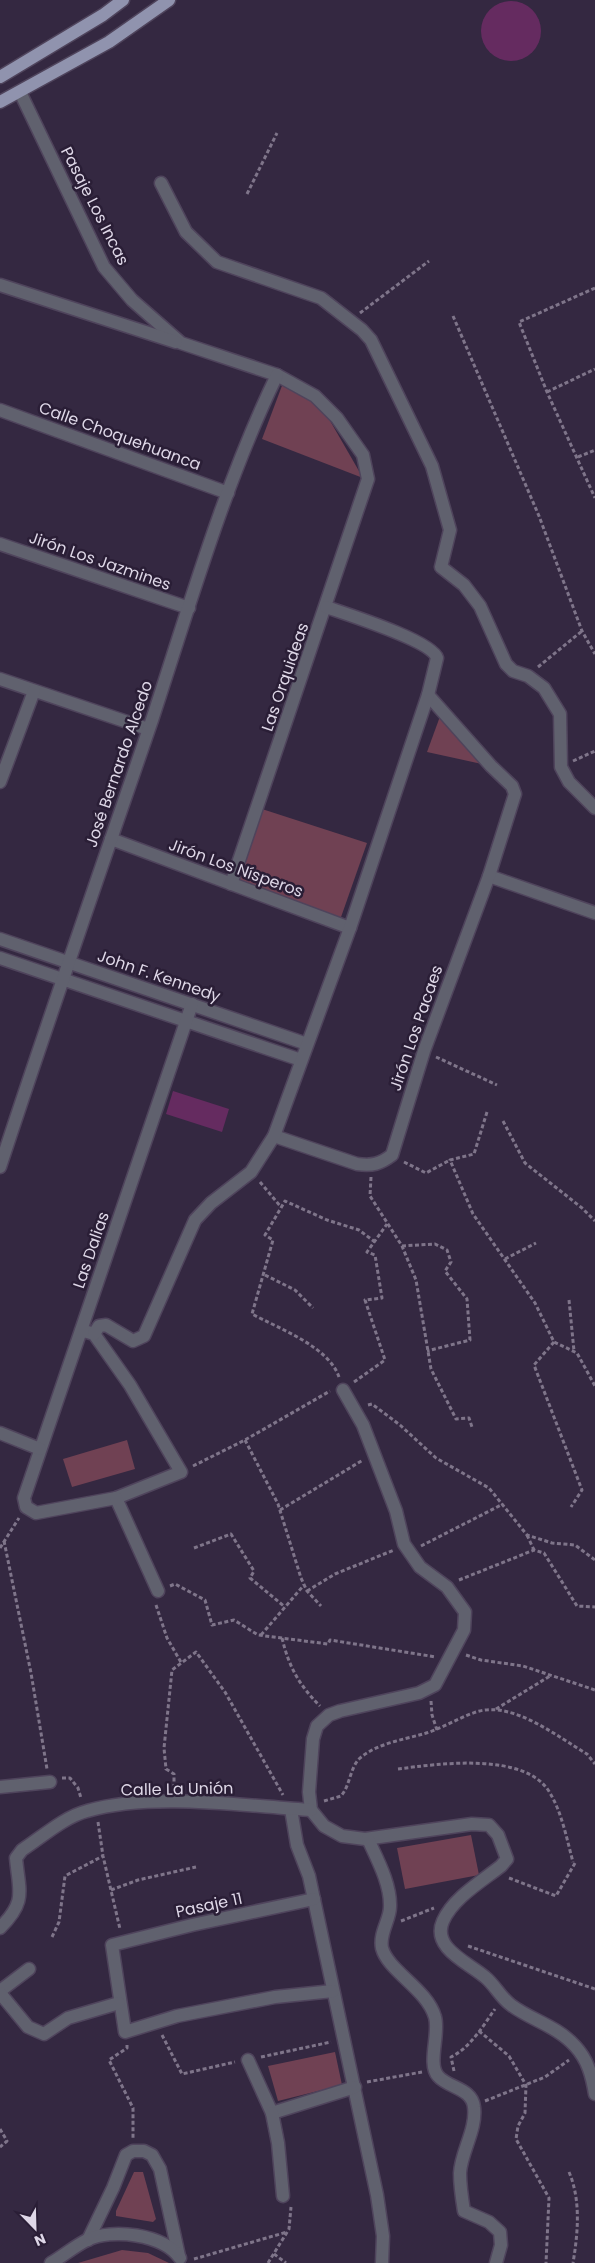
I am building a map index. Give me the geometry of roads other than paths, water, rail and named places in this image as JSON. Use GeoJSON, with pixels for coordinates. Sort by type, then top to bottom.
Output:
{"type":"FeatureCollection","features":[{"type":"Feature","properties":{"kind":"main road"},"geometry":{"type":"LineString","coordinates":[[0,77],[103,15],[123,0]]}},
{"type":"Feature","properties":{"kind":"main road"},"geometry":{"type":"LineString","coordinates":[[0,102],[109,42],[168,0]]}},
{"type":"Feature","properties":{"kind":"street","name":"Pasaje Los Incas"},"geometry":{"type":"LineString","coordinates":[[20,92],[104,267],[132,300],[181,344]]}},
{"type":"Feature","properties":{"kind":"street"},"geometry":{"type":"LineString","coordinates":[[161,183],[186,232],[218,262],[321,298],[350,320],[371,340],[432,466],[450,530],[441,567],[464,585],[480,606],[506,664],[513,671],[528,676],[544,688],[560,714],[561,767],[569,782],[595,808]]}},
{"type":"Feature","properties":{"kind":"street","name":"Pasaje Los Incas"},"geometry":{"type":"LineString","coordinates":[[0,285],[277,375],[315,396],[332,412],[363,455],[368,479]]}},
{"type":"Feature","properties":{"kind":"street","name":"José Bernardo Alcedo"},"geometry":{"type":"LineString","coordinates":[[0,1167],[61,978],[111,839],[228,493],[277,375]]}},
{"type":"Feature","properties":{"kind":"street","name":"Calle Choquehuanca"},"geometry":{"type":"LineString","coordinates":[[0,410],[228,493]]}},
{"type":"Feature","properties":{"kind":"street","name":"Las Orquideas"},"geometry":{"type":"LineString","coordinates":[[231,884],[368,479]]}},
{"type":"Feature","properties":{"kind":"street","name":"Jirón Los Jazmines"},"geometry":{"type":"LineString","coordinates":[[0,544],[189,608]]}},
{"type":"Feature","properties":{"kind":"street"},"geometry":{"type":"LineString","coordinates":[[94,1334],[100,1326],[106,1325],[133,1341],[144,1336],[195,1220],[211,1203],[251,1172],[274,1136],[350,928],[428,696],[438,658],[431,649],[397,633],[326,607]]}},
{"type":"Feature","properties":{"kind":"street"},"geometry":{"type":"LineString","coordinates":[[0,679],[148,729]]}},
{"type":"Feature","properties":{"kind":"street"},"geometry":{"type":"LineString","coordinates":[[0,782],[34,691]]}},
{"type":"Feature","properties":{"kind":"street","name":"Jirón Los Pacaes"},"geometry":{"type":"LineString","coordinates":[[274,1136],[357,1164],[371,1166],[381,1163],[392,1155],[424,1051],[488,876],[515,794],[512,786],[491,766],[428,696]]}},
{"type":"Feature","properties":{"kind":"street","name":"Jirón Los Nísperos"},"geometry":{"type":"LineString","coordinates":[[111,839],[350,928]]}},
{"type":"Feature","properties":{"kind":"street"},"geometry":{"type":"LineString","coordinates":[[488,876],[595,914]]}},
{"type":"Feature","properties":{"kind":"street","name":"John F. Kennedy"},"geometry":{"type":"LineString","coordinates":[[0,939],[307,1044]]}},
{"type":"Feature","properties":{"kind":"street","name":"John F. Kennedy"},"geometry":{"type":"LineString","coordinates":[[0,958],[302,1060]]}},
{"type":"Feature","properties":{"kind":"street","name":"Las Dalias"},"geometry":{"type":"LineString","coordinates":[[116,1498],[36,1513],[26,1507],[24,1498],[192,1004]]}},
{"type":"Feature","properties":{"kind":"street"},"geometry":{"type":"LineString","coordinates":[[81,1330],[94,1334],[130,1385],[181,1472],[116,1498],[158,1591]]}},
{"type":"Feature","properties":{"kind":"street"},"geometry":{"type":"LineString","coordinates":[[343,1390],[363,1425],[396,1511],[404,1544],[420,1567],[447,1587],[465,1612],[464,1630],[435,1685],[419,1693],[328,1715],[318,1726],[313,1739],[310,1806],[324,1826],[342,1836],[368,1839],[472,1824],[489,1825],[498,1835],[507,1858],[495,1871],[451,1908],[442,1921],[440,1932],[445,1945],[455,1956],[484,1976],[502,1998],[558,2032],[580,2052],[592,2074],[595,2094]]}},
{"type":"Feature","properties":{"kind":"street"},"geometry":{"type":"LineString","coordinates":[[0,1433],[40,1449]]}},
{"type":"Feature","properties":{"kind":"street"},"geometry":{"type":"LineString","coordinates":[[0,1787],[50,1782]]}},
{"type":"Feature","properties":{"kind":"street","name":"Calle La Unión"},"geometry":{"type":"LineString","coordinates":[[0,1928],[18,1907],[21,1889],[16,1858],[22,1850],[91,1810],[128,1804],[174,1803],[224,1803],[291,1809],[310,1806]]}},
{"type":"Feature","properties":{"kind":"street"},"geometry":{"type":"LineString","coordinates":[[291,1809],[296,1845],[309,1876],[377,2195],[383,2236],[382,2263]]}},
{"type":"Feature","properties":{"kind":"street"},"geometry":{"type":"LineString","coordinates":[[368,1839],[378,1860],[389,1895],[390,1909],[383,1928],[382,1948],[391,1962],[425,1997],[434,2014],[437,2024],[436,2075],[470,2097],[474,2106],[474,2116],[460,2172],[464,2211],[489,2222],[500,2232],[501,2245],[496,2263]]}},
{"type":"Feature","properties":{"kind":"street","name":"Pasaje 11"},"geometry":{"type":"LineString","coordinates":[[119,2003],[117,1943],[314,1899]]}},
{"type":"Feature","properties":{"kind":"street"},"geometry":{"type":"LineString","coordinates":[[29,1969],[0,1992],[28,2027],[44,2034],[68,2018],[119,2003],[125,2032],[177,2016],[275,1997],[333,1991]]}},
{"type":"Feature","properties":{"kind":"street"},"geometry":{"type":"LineString","coordinates":[[248,2060],[272,2113],[278,2143],[283,2196]]}},
{"type":"Feature","properties":{"kind":"street"},"geometry":{"type":"LineString","coordinates":[[272,2113],[355,2088]]}},
{"type":"Feature","properties":{"kind":"street"},"geometry":{"type":"LineString","coordinates":[[88,2240],[113,2188],[126,2154],[133,2150],[144,2151],[152,2155],[160,2169],[180,2260]]}},
{"type":"Feature","properties":{"kind":"street"},"geometry":{"type":"LineString","coordinates":[[51,2263],[88,2240],[116,2234],[160,2242],[180,2260]]}}]}
